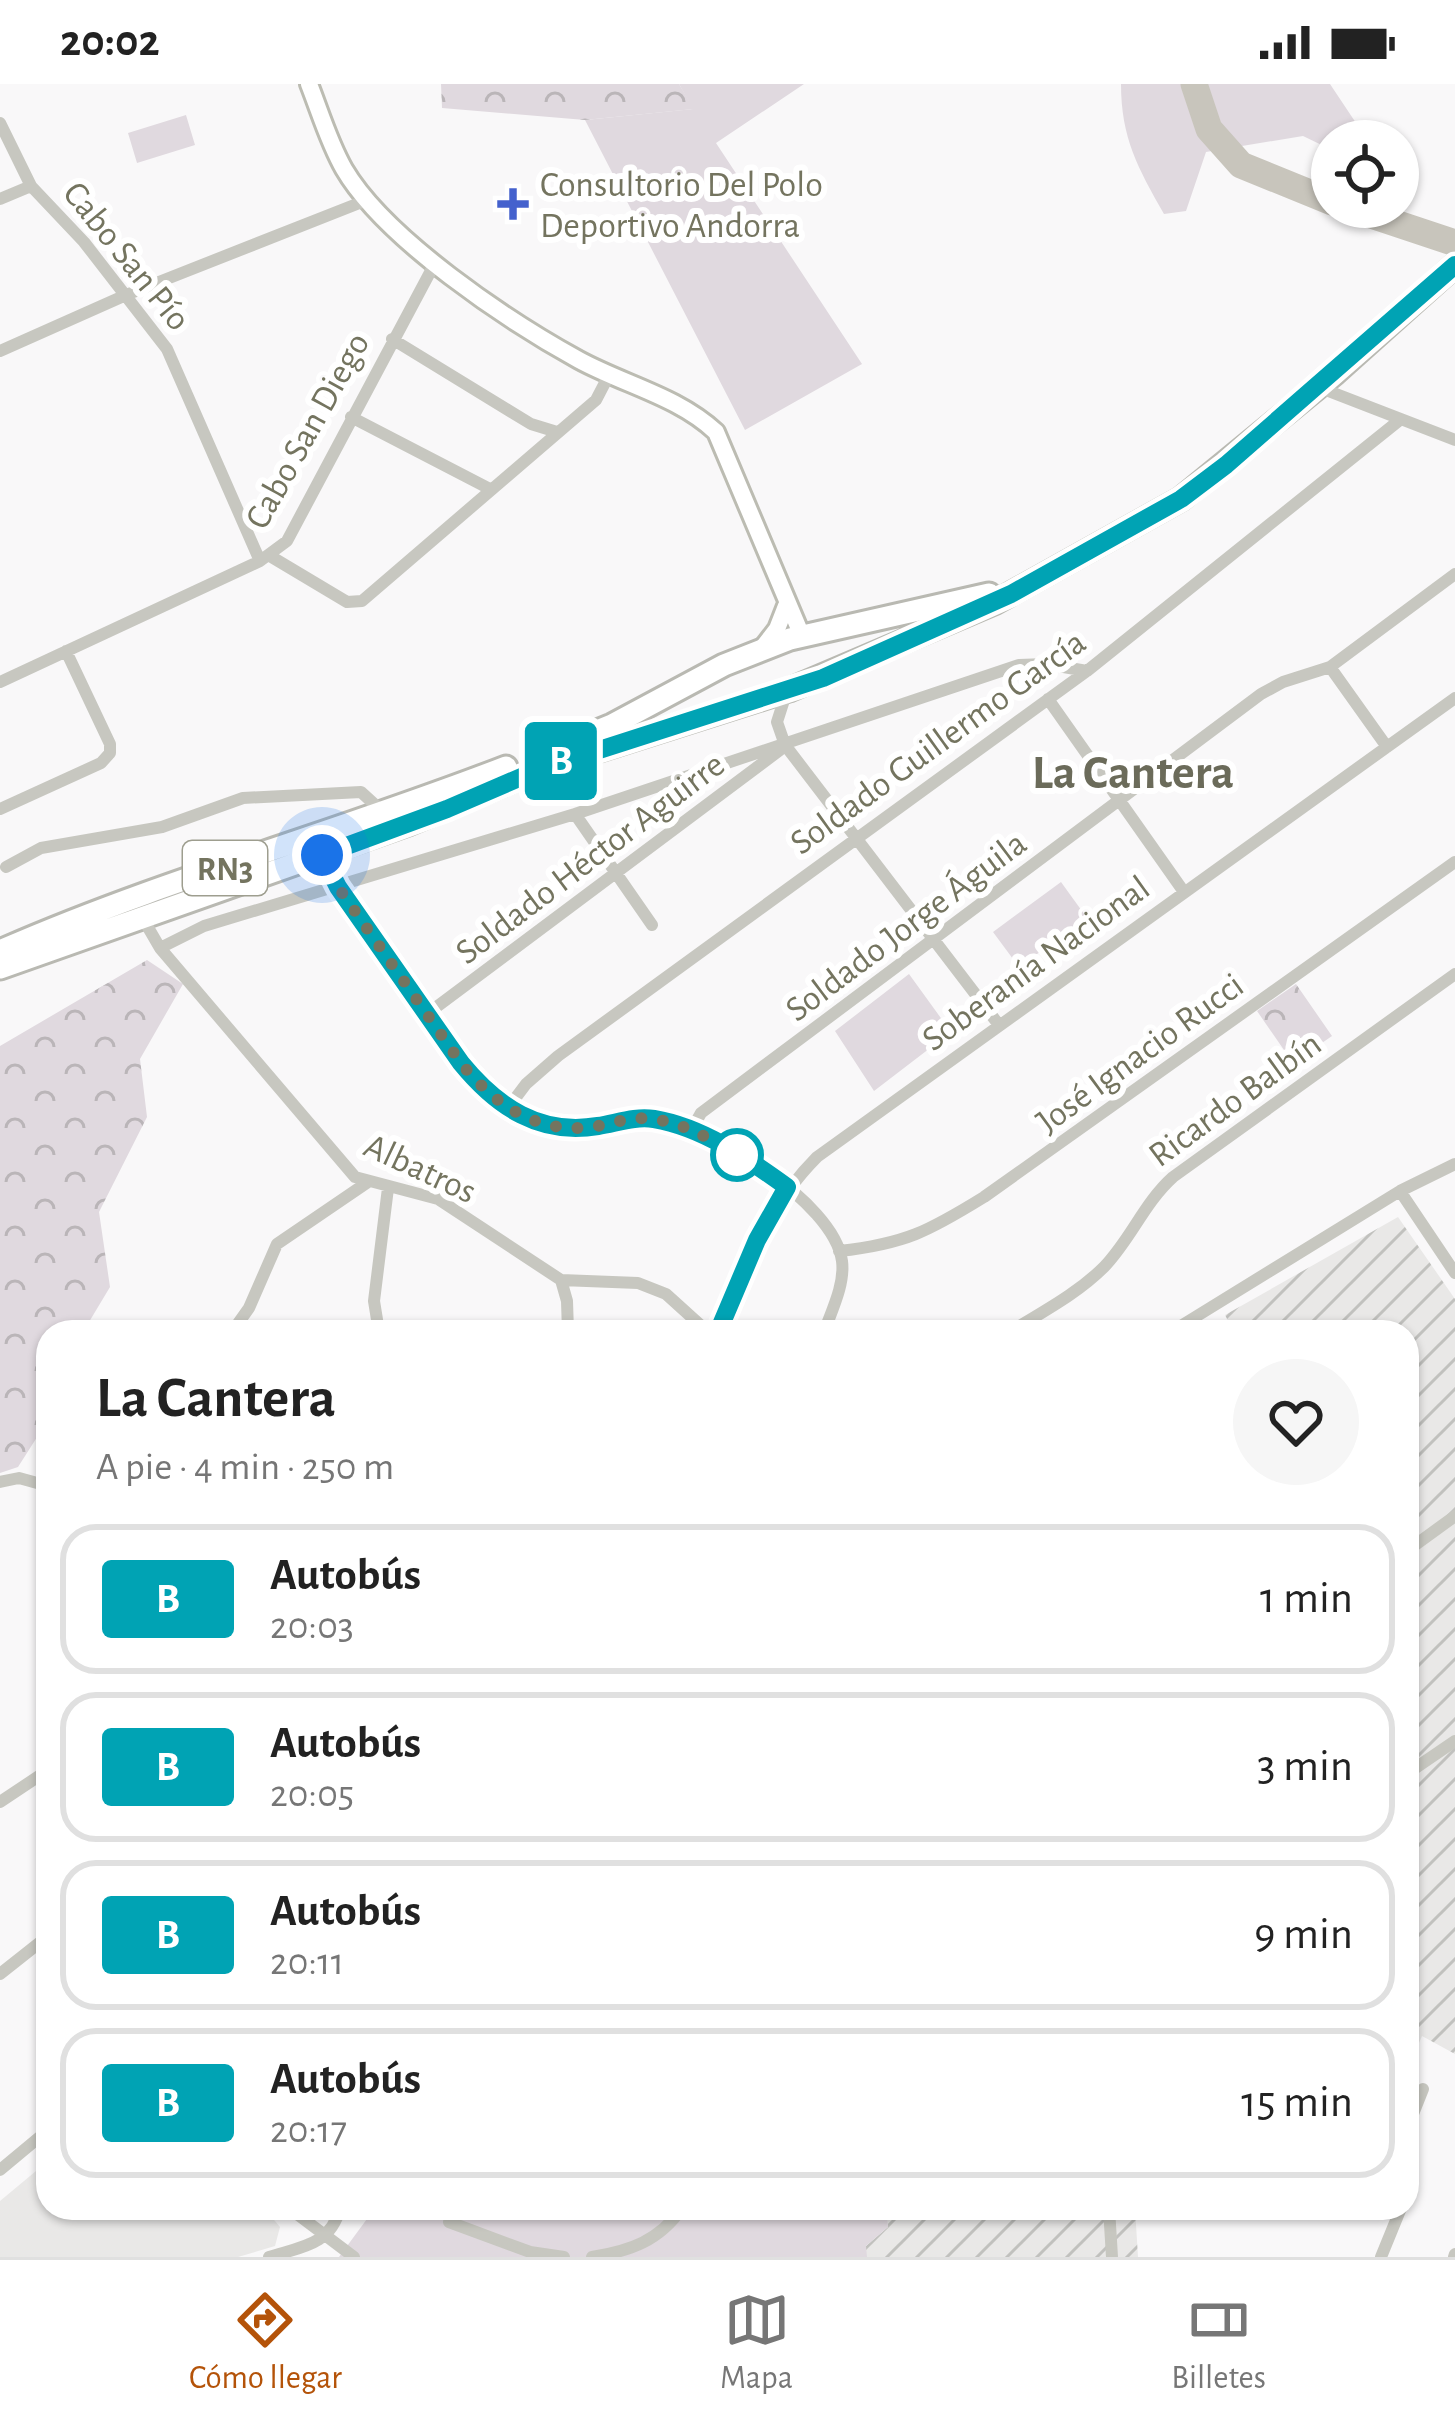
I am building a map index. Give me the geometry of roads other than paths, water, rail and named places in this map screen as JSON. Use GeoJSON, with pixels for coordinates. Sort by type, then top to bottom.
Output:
{"type":"FeatureCollection","features":[{"type":"Feature","properties":{"kind":"highway","name":"RN3"},"geometry":{"type":"LineString","coordinates":[[0,951],[447,809],[540,769],[789,690],[978,610],[1181,499],[1318,387],[1455,265]]}},
{"type":"Feature","properties":{"kind":"highway","name":"RN3"},"geometry":{"type":"LineString","coordinates":[[319,846],[385,814],[583,738],[760,651],[807,635],[1030,583]]}},
{"type":"Feature","properties":{"kind":"highway"},"geometry":{"type":"LineString","coordinates":[[807,635],[825,650],[823,678]]}},
{"type":"Feature","properties":{"kind":"highway"},"geometry":{"type":"LineString","coordinates":[[724,665],[723,688],[743,705]]}},
{"type":"Feature","properties":{"kind":"highway","name":"RN3"},"geometry":{"type":"LineString","coordinates":[[0,968],[137,908]]}},
{"type":"Feature","properties":{"kind":"street"},"geometry":{"type":"LineString","coordinates":[[309,84],[338,157],[367,200],[435,263],[518,321],[609,375],[698,415],[716,432],[786,606],[807,635]]}},
{"type":"Feature","properties":{"kind":"street","name":"Cabo San Pío"},"geometry":{"type":"LineString","coordinates":[[0,123],[31,186],[126,295],[177,366],[265,558]]}},
{"type":"Feature","properties":{"kind":"street"},"geometry":{"type":"LineString","coordinates":[[0,199],[31,186]]}},
{"type":"Feature","properties":{"kind":"street"},"geometry":{"type":"LineString","coordinates":[[0,350],[367,200]]}},
{"type":"Feature","properties":{"kind":"street","name":"Cabo San Diego"},"geometry":{"type":"LineString","coordinates":[[0,682],[265,558],[287,541],[435,263]]}},
{"type":"Feature","properties":{"kind":"street"},"geometry":{"type":"LineString","coordinates":[[392,339],[531,424],[557,432]]}},
{"type":"Feature","properties":{"kind":"street"},"geometry":{"type":"LineString","coordinates":[[265,558],[354,604],[596,400],[609,375]]}},
{"type":"Feature","properties":{"kind":"street"},"geometry":{"type":"LineString","coordinates":[[1318,387],[1455,440]]}},
{"type":"Feature","properties":{"kind":"street"},"geometry":{"type":"LineString","coordinates":[[351,417],[490,489]]}},
{"type":"Feature","properties":{"kind":"street","name":"Soldado Guillermo García"},"geometry":{"type":"LineString","coordinates":[[508,1108],[526,1084],[558,1056],[1087,671],[1401,419]]}},
{"type":"Feature","properties":{"kind":"street","name":"Soldado Jorge Águila"},"geometry":{"type":"LineString","coordinates":[[692,1129],[701,1113],[1262,694],[1330,667],[1455,574]]}},
{"type":"Feature","properties":{"kind":"street"},"geometry":{"type":"LineString","coordinates":[[760,651],[777,629],[786,606]]}},
{"type":"Feature","properties":{"kind":"street"},"geometry":{"type":"LineString","coordinates":[[0,809],[101,764],[110,753],[110,743],[66,652]]}},
{"type":"Feature","properties":{"kind":"street"},"geometry":{"type":"LineString","coordinates":[[160,948],[204,926],[575,814],[1018,665],[1087,671]]}},
{"type":"Feature","properties":{"kind":"street"},"geometry":{"type":"LineString","coordinates":[[1330,667],[1387,747]]}},
{"type":"Feature","properties":{"kind":"street"},"geometry":{"type":"LineString","coordinates":[[789,690],[777,722],[785,745],[998,1025]]}},
{"type":"Feature","properties":{"kind":"street","name":"Soberanía Nacional"},"geometry":{"type":"LineString","coordinates":[[723,1320],[757,1240],[787,1187],[817,1156],[1455,698]]}},
{"type":"Feature","properties":{"kind":"street"},"geometry":{"type":"LineString","coordinates":[[1048,699],[1184,892]]}},
{"type":"Feature","properties":{"kind":"street"},"geometry":{"type":"LineString","coordinates":[[743,705],[777,722]]}},
{"type":"Feature","properties":{"kind":"street","name":"Soldado Héctor Aguirre"},"geometry":{"type":"LineString","coordinates":[[427,1014],[785,745]]}},
{"type":"Feature","properties":{"kind":"street"},"geometry":{"type":"LineString","coordinates":[[6,867],[41,848],[176,824],[243,798],[362,792],[385,814]]}},
{"type":"Feature","properties":{"kind":"street"},"geometry":{"type":"LineString","coordinates":[[575,814],[652,925]]}},
{"type":"Feature","properties":{"kind":"street"},"geometry":{"type":"LineString","coordinates":[[319,846],[338,887],[427,1014],[481,1087],[508,1108],[537,1123],[566,1130],[650,1118],[692,1129],[787,1187],[813,1209],[839,1251],[842,1281],[828,1320]]}},
{"type":"Feature","properties":{"kind":"street","name":"José Ignacio Rucci"},"geometry":{"type":"LineString","coordinates":[[839,1251],[912,1239],[984,1197],[1452,869]]}},
{"type":"Feature","properties":{"kind":"street","name":"Albatros"},"geometry":{"type":"LineString","coordinates":[[137,908],[160,948],[355,1177],[438,1199],[561,1280]]}},
{"type":"Feature","properties":{"kind":"street","name":"Ricardo Balbín"},"geometry":{"type":"LineString","coordinates":[[1029,1320],[1104,1267],[1156,1192],[1173,1177],[1455,974]]}},
{"type":"Feature","properties":{"kind":"street"},"geometry":{"type":"LineString","coordinates":[[1191,1320],[1400,1192],[1455,1164]]}},
{"type":"Feature","properties":{"kind":"street"},"geometry":{"type":"LineString","coordinates":[[242,1320],[278,1244],[368,1182]]}},
{"type":"Feature","properties":{"kind":"street"},"geometry":{"type":"LineString","coordinates":[[378,1320],[374,1301],[388,1188]]}},
{"type":"Feature","properties":{"kind":"street"},"geometry":{"type":"LineString","coordinates":[[1400,1192],[1455,1273]]}},
{"type":"Feature","properties":{"kind":"street"},"geometry":{"type":"LineString","coordinates":[[568,1320],[561,1280],[638,1283],[666,1294],[694,1320]]}},
{"type":"Feature","properties":{"kind":"street"},"geometry":{"type":"LineString","coordinates":[[0,1482],[19,1478],[36,1483]]}},
{"type":"Feature","properties":{"kind":"street"},"geometry":{"type":"LineString","coordinates":[[1419,1542],[1455,1516]]}},
{"type":"Feature","properties":{"kind":"street"},"geometry":{"type":"LineString","coordinates":[[1419,1766],[1455,1741]]}},
{"type":"Feature","properties":{"kind":"street"},"geometry":{"type":"LineString","coordinates":[[0,1802],[36,1778]]}},
{"type":"Feature","properties":{"kind":"street"},"geometry":{"type":"LineString","coordinates":[[0,1974],[36,1946]]}},
{"type":"Feature","properties":{"kind":"street"},"geometry":{"type":"LineString","coordinates":[[1419,2099],[1423,2089]]}},
{"type":"Feature","properties":{"kind":"street"},"geometry":{"type":"LineString","coordinates":[[0,2170],[36,2141]]}},
{"type":"Feature","properties":{"kind":"street"},"geometry":{"type":"LineString","coordinates":[[305,2220],[354,2257]]}},
{"type":"Feature","properties":{"kind":"street"},"geometry":{"type":"LineString","coordinates":[[269,2257],[327,2236],[337,2220]]}},
{"type":"Feature","properties":{"kind":"street"},"geometry":{"type":"LineString","coordinates":[[592,2257],[634,2248],[670,2220]]}},
{"type":"Feature","properties":{"kind":"street"},"geometry":{"type":"LineString","coordinates":[[1110,2220],[1112,2257]]}},
{"type":"Feature","properties":{"kind":"street"},"geometry":{"type":"LineString","coordinates":[[1381,2257],[1396,2220]]}},
{"type":"Feature","properties":{"kind":"street"},"geometry":{"type":"LineString","coordinates":[[449,2222],[530,2252],[564,2257]]}},
{"type":"Feature","properties":{"kind":"waterway"},"geometry":{"type":"LineString","coordinates":[[1194,84],[1209,129],[1241,165],[1311,193]]}},
{"type":"Feature","properties":{"kind":"waterway"},"geometry":{"type":"LineString","coordinates":[[1410,228],[1455,243]]}},
{"type":"Feature","properties":{"kind":"place","name":"Consultorio Del Polo Deportivo Andorra"},"geometry":{"type":"Point","coordinates":[513,204]}},
{"type":"Feature","properties":{"kind":"district","name":"La Cantera"},"geometry":{"type":"Point","coordinates":[1133,771]}}]}
